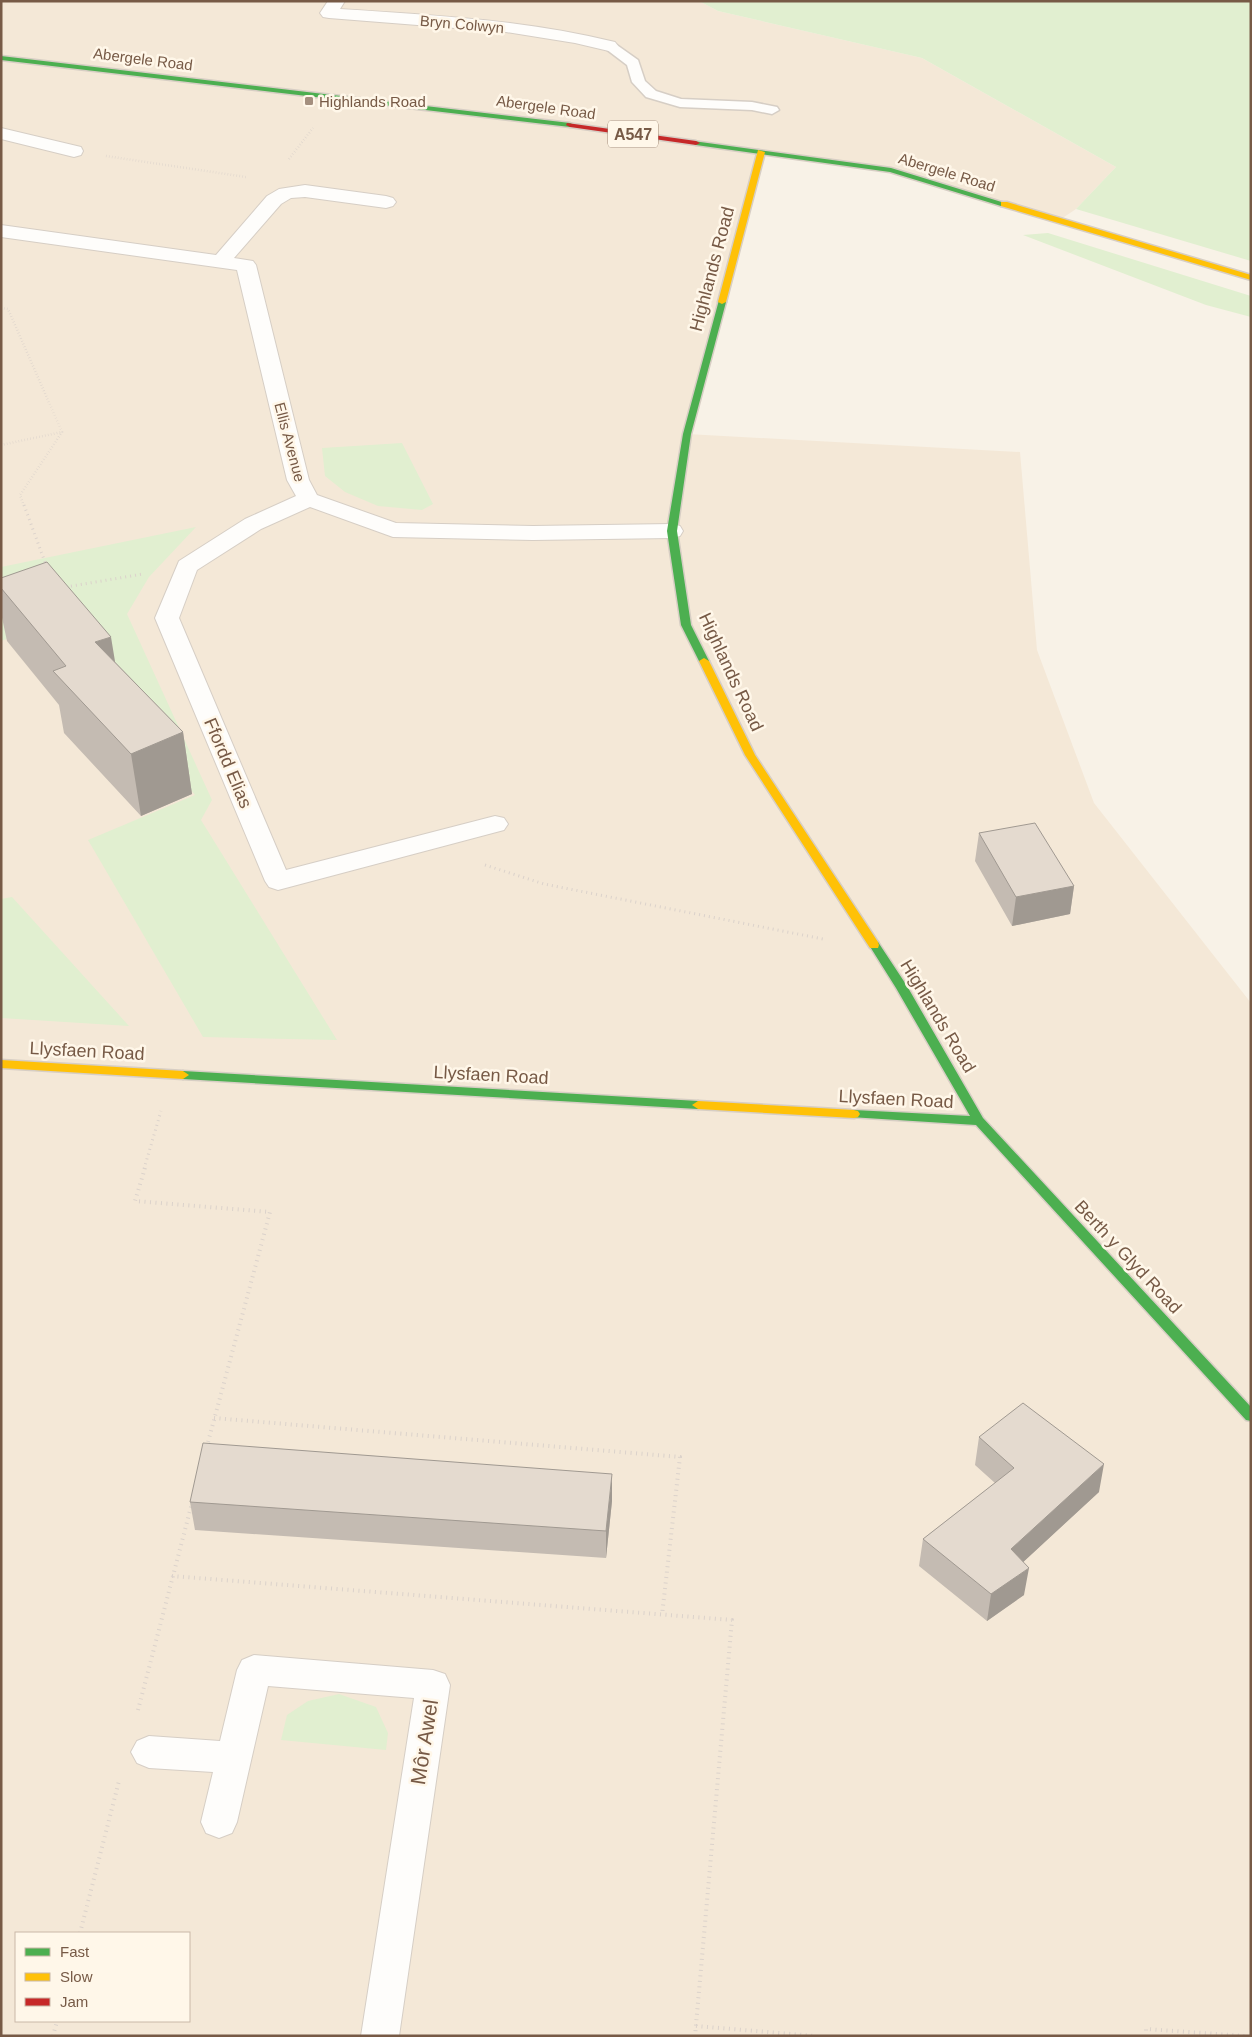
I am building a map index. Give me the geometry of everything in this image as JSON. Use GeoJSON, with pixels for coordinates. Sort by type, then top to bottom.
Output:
{"type":"FeatureCollection","features":[{"type":"Feature","properties":{"kind":"street","name":"Bryn Colwyn"},"geometry":{"type":"LineString","coordinates":[[337,1],[329,13],[574,36],[609,46]]}},
{"type":"Feature","properties":{"kind":"street","name":"Abergele Road"},"geometry":{"type":"LineString","coordinates":[[1,58],[518,118],[891,170],[1251,278]]}},
{"type":"Feature","properties":{"kind":"street"},"geometry":{"type":"LineString","coordinates":[[1,133],[74,151]]}},
{"type":"Feature","properties":{"kind":"street","name":"Highlands Road"},"geometry":{"type":"LineString","coordinates":[[761,152],[687,434],[672,531],[686,626],[750,755],[901,986],[979,1121]]}},
{"type":"Feature","properties":{"kind":"street"},"geometry":{"type":"LineString","coordinates":[[220,262],[274,200],[279,187],[386,202]]}},
{"type":"Feature","properties":{"kind":"street","name":"Ellis Avenue"},"geometry":{"type":"LineString","coordinates":[[1,231],[246,265],[298,480],[309,498],[394,530],[533,533],[672,531]]}},
{"type":"Feature","properties":{"kind":"street"},"geometry":{"type":"LineString","coordinates":[[187,566],[253,524],[309,498]]}},
{"type":"Feature","properties":{"kind":"street","name":"Ffordd Elias"},"geometry":{"type":"LineString","coordinates":[[187,566],[168,618],[278,880],[495,824]]}},
{"type":"Feature","properties":{"kind":"street","name":"Llysfaen Road"},"geometry":{"type":"LineString","coordinates":[[2,1067],[172,1074],[979,1121]]}},
{"type":"Feature","properties":{"kind":"street","name":"Berth y Glyd Road"},"geometry":{"type":"LineString","coordinates":[[979,1121],[1251,1416]]}},
{"type":"Feature","properties":{"kind":"street","name":"Môr Awel"},"geometry":{"type":"LineString","coordinates":[[219,1822],[254,1670],[433,1685],[380,2036]]}},
{"type":"Feature","properties":{"kind":"street"},"geometry":{"type":"LineString","coordinates":[[150,1752],[234,1758]]}},
{"type":"Feature","properties":{"kind":"lane"},"geometry":{"type":"LineString","coordinates":[[609,46],[633,63],[638,82],[651,94],[680,103],[735,105],[772,110]]}},
{"type":"Feature","properties":{"kind":"path"},"geometry":{"type":"LineString","coordinates":[[74,151],[279,187],[316,122]]}},
{"type":"Feature","properties":{"kind":"path"},"geometry":{"type":"LineString","coordinates":[[1,308],[8,309],[62,432]]}},
{"type":"Feature","properties":{"kind":"path"},"geometry":{"type":"LineString","coordinates":[[1,445],[62,432]]}},
{"type":"Feature","properties":{"kind":"path"},"geometry":{"type":"LineString","coordinates":[[49,572],[20,495],[62,432]]}},
{"type":"Feature","properties":{"kind":"path"},"geometry":{"type":"LineString","coordinates":[[64,587],[187,566]]}},
{"type":"Feature","properties":{"kind":"path"},"geometry":{"type":"LineString","coordinates":[[419,844],[544,884],[878,950]]}},
{"type":"Feature","properties":{"kind":"path"},"geometry":{"type":"LineString","coordinates":[[172,1074],[135,1201],[270,1212],[204,1455]]}},
{"type":"Feature","properties":{"kind":"path"},"geometry":{"type":"LineString","coordinates":[[214,1418],[680,1457],[662,1615]]}},
{"type":"Feature","properties":{"kind":"path"},"geometry":{"type":"LineString","coordinates":[[137,1711],[192,1502]]}},
{"type":"Feature","properties":{"kind":"path"},"geometry":{"type":"LineString","coordinates":[[172,1576],[732,1620],[695,2036]]}},
{"type":"Feature","properties":{"kind":"path"},"geometry":{"type":"LineString","coordinates":[[80,1932],[120,1779]]}},
{"type":"Feature","properties":{"kind":"path"},"geometry":{"type":"LineString","coordinates":[[53,2036],[57,2022]]}},
{"type":"Feature","properties":{"kind":"path"},"geometry":{"type":"LineString","coordinates":[[696,2026],[815,2036]]}},
{"type":"Feature","properties":{"kind":"path"},"geometry":{"type":"LineString","coordinates":[[1146,2036],[1146,2028],[1244,2036]]}},
{"type":"Feature","properties":{"kind":"shaded area"},"geometry":{"type":"Polygon","coordinates":[[[1,1],[699,1],[718,11],[922,58],[1116,167],[1076,209],[1058,221],[891,170],[761,152],[687,434],[1020,452],[1037,650],[1094,803],[1251,1003],[1251,2036],[1,2036],[1,1]]]}},
{"type":"Feature","properties":{"kind":"green space"},"geometry":{"type":"Polygon","coordinates":[[[699,1],[1251,1],[1251,261],[1076,209],[1116,167],[922,58],[718,11],[699,1]]]}},
{"type":"Feature","properties":{"kind":"green space"},"geometry":{"type":"Polygon","coordinates":[[[1048,233],[1251,296],[1251,317],[1206,305],[1023,235],[1048,233]]]}},
{"type":"Feature","properties":{"kind":"green space"},"geometry":{"type":"Polygon","coordinates":[[[402,443],[433,504],[422,510],[378,506],[345,492],[325,476],[322,448],[402,443]]]}},
{"type":"Feature","properties":{"kind":"green space"},"geometry":{"type":"Polygon","coordinates":[[[196,527],[149,577],[127,614],[212,800],[201,820],[337,1040],[203,1037],[88,840],[195,795],[126,712],[60,620],[1,641],[1,567],[196,527]]]}},
{"type":"Feature","properties":{"kind":"green space"},"geometry":{"type":"Polygon","coordinates":[[[12,897],[129,1026],[1,1018],[1,899],[12,897]]]}},
{"type":"Feature","properties":{"kind":"green space"},"geometry":{"type":"Polygon","coordinates":[[[339,1694],[376,1707],[388,1733],[386,1750],[281,1740],[287,1715],[308,1701],[339,1694]]]}},
{"type":"Feature","properties":{"kind":"building"},"geometry":{"type":"Polygon","coordinates":[[[47,562],[111,637],[95,642],[183,732],[131,754],[53,671],[66,666],[1,588],[1,578],[47,562]]]}},
{"type":"Feature","properties":{"kind":"building"},"geometry":{"type":"Polygon","coordinates":[[[1035,823],[1074,886],[1016,897],[979,833],[1035,823]]]}},
{"type":"Feature","properties":{"kind":"building"},"geometry":{"type":"Polygon","coordinates":[[[1023,1403],[1104,1464],[1011,1549],[1029,1568],[991,1594],[923,1539],[1014,1468],[979,1437],[1023,1403]]]}},
{"type":"Feature","properties":{"kind":"building"},"geometry":{"type":"Polygon","coordinates":[[[203,1443],[612,1474],[606,1531],[190,1502],[203,1443]]]}},
{"type":"Feature","properties":{"kind":"traffic: fast"},"geometry":{"type":"LineString","coordinates":[[1,58],[570,125]]}},
{"type":"Feature","properties":{"kind":"traffic: fast"},"geometry":{"type":"LineString","coordinates":[[696,143],[891,170],[1004,204]]}},
{"type":"Feature","properties":{"kind":"traffic: fast"},"geometry":{"type":"LineString","coordinates":[[704,661],[686,625],[672,531],[687,434],[722,302]]}},
{"type":"Feature","properties":{"kind":"traffic: fast"},"geometry":{"type":"LineString","coordinates":[[874,945],[901,986],[979,1121],[1251,1416]]}},
{"type":"Feature","properties":{"kind":"traffic: fast"},"geometry":{"type":"LineString","coordinates":[[183,1075],[698,1105]]}},
{"type":"Feature","properties":{"kind":"traffic: fast"},"geometry":{"type":"LineString","coordinates":[[854,1114],[979,1121]]}},
{"type":"Feature","properties":{"kind":"traffic: slow"},"geometry":{"type":"LineString","coordinates":[[722,302],[761,152]]}},
{"type":"Feature","properties":{"kind":"traffic: slow"},"geometry":{"type":"LineString","coordinates":[[1004,204],[1251,278]]}},
{"type":"Feature","properties":{"kind":"traffic: slow"},"geometry":{"type":"LineString","coordinates":[[704,661],[750,755],[874,945]]}},
{"type":"Feature","properties":{"kind":"traffic: slow"},"geometry":{"type":"LineString","coordinates":[[1,1064],[183,1075]]}},
{"type":"Feature","properties":{"kind":"traffic: slow"},"geometry":{"type":"LineString","coordinates":[[698,1105],[854,1114]]}},
{"type":"Feature","properties":{"kind":"traffic: jam"},"geometry":{"type":"LineString","coordinates":[[570,125],[696,143]]}},
{"type":"Feature","properties":{"kind":"place","name":"Highlands Road"},"geometry":{"type":"Point","coordinates":[309,101]}}]}
